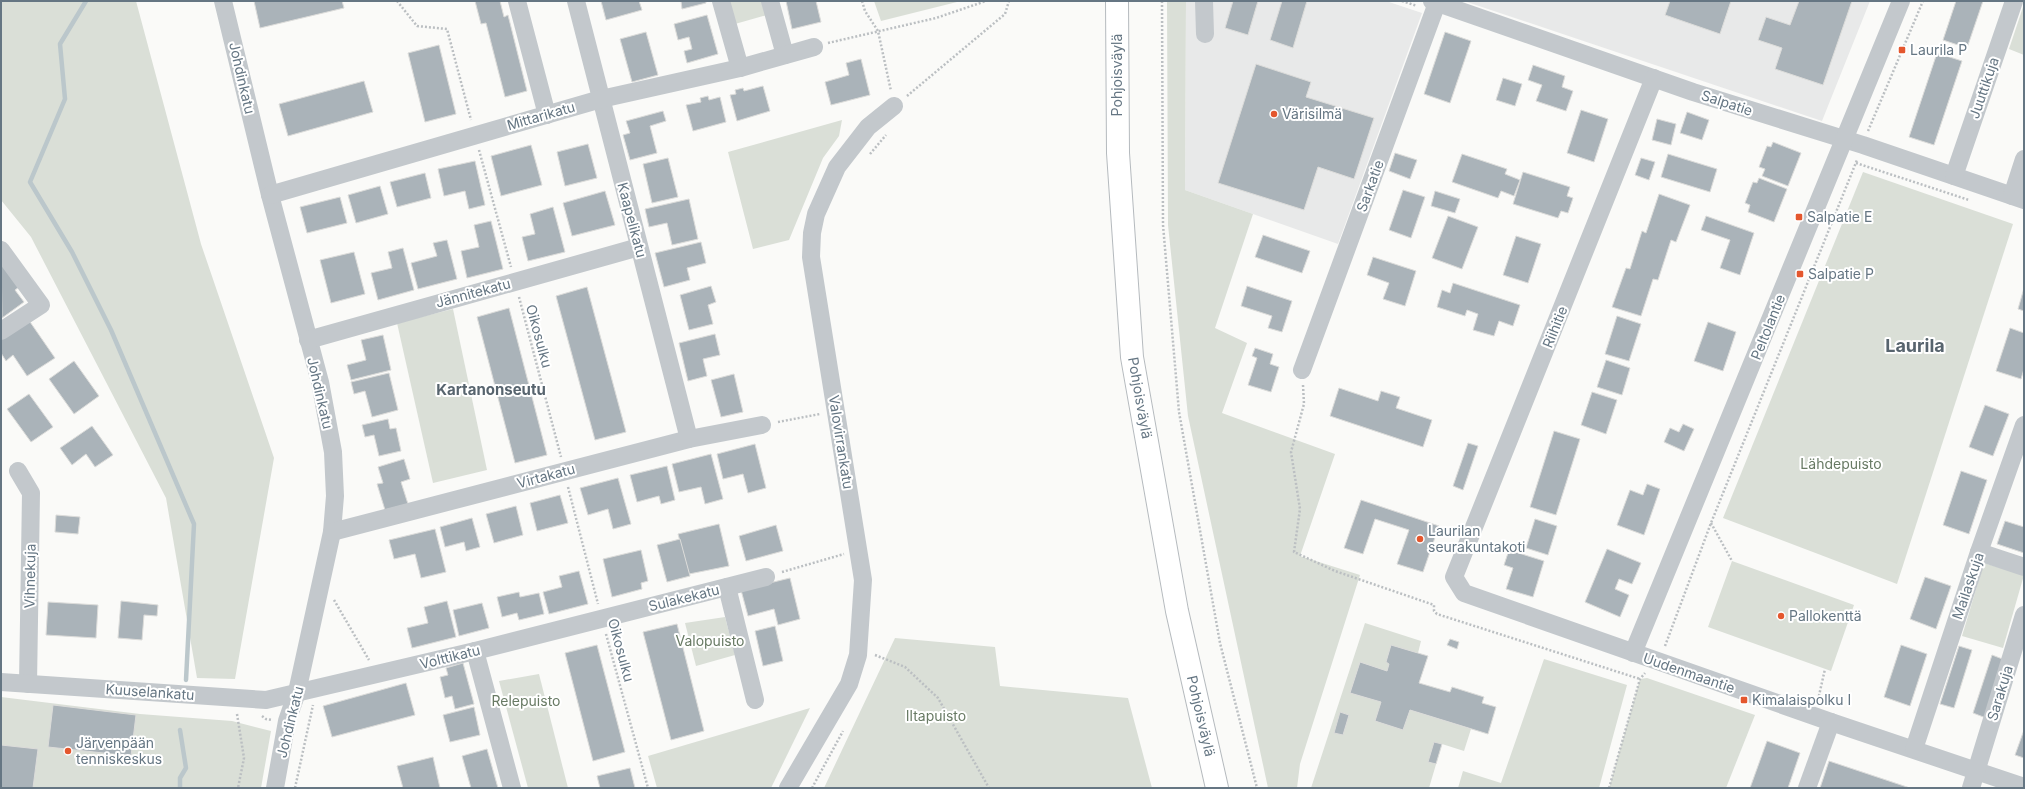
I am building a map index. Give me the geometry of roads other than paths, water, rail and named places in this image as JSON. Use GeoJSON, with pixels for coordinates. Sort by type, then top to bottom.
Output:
{"type":"FeatureCollection","features":[{"type":"Feature","properties":{"kind":"main road","name":"Pohjoisväylä"},"geometry":{"type":"LineString","coordinates":[[1117,1],[1118,153],[1132,357],[1177,611],[1217,788]]}},
{"type":"Feature","properties":{"kind":"street","name":"Johdinkatu"},"geometry":{"type":"LineString","coordinates":[[223,1],[270,195],[320,382],[333,452],[335,496],[332,532],[298,692],[288,721],[275,788]]}},
{"type":"Feature","properties":{"kind":"street"},"geometry":{"type":"LineString","coordinates":[[517,1],[547,115]]}},
{"type":"Feature","properties":{"kind":"street","name":"Kaapelikatu"},"geometry":{"type":"LineString","coordinates":[[576,1],[689,439]]}},
{"type":"Feature","properties":{"kind":"street"},"geometry":{"type":"LineString","coordinates":[[721,1],[740,68]]}},
{"type":"Feature","properties":{"kind":"street"},"geometry":{"type":"LineString","coordinates":[[770,1],[785,55]]}},
{"type":"Feature","properties":{"kind":"street"},"geometry":{"type":"LineString","coordinates":[[1204,1],[1205,34]]}},
{"type":"Feature","properties":{"kind":"street","name":"Peltolantie"},"geometry":{"type":"LineString","coordinates":[[1633,654],[1901,1]]}},
{"type":"Feature","properties":{"kind":"street","name":"Juuttikuja"},"geometry":{"type":"LineString","coordinates":[[1954,176],[2014,1]]}},
{"type":"Feature","properties":{"kind":"street","name":"Salpatie"},"geometry":{"type":"LineString","coordinates":[[1434,2],[1654,78],[1844,141],[1863,145],[2018,198]]}},
{"type":"Feature","properties":{"kind":"street","name":"Sarkatie"},"geometry":{"type":"LineString","coordinates":[[1302,370],[1434,2]]}},
{"type":"Feature","properties":{"kind":"street","name":"Mittarikatu"},"geometry":{"type":"LineString","coordinates":[[270,195],[475,134],[601,99],[740,68],[814,47]]}},
{"type":"Feature","properties":{"kind":"street","name":"Riihitie"},"geometry":{"type":"LineString","coordinates":[[1454,576],[1654,78]]}},
{"type":"Feature","properties":{"kind":"street","name":"Valovirrankatu"},"geometry":{"type":"LineString","coordinates":[[788,788],[849,684],[858,655],[863,580],[811,256],[812,233],[816,214],[837,166],[868,128],[894,106]]}},
{"type":"Feature","properties":{"kind":"street"},"geometry":{"type":"LineString","coordinates":[[2018,198],[2024,159]]}},
{"type":"Feature","properties":{"kind":"street","name":"Jännitekatu"},"geometry":{"type":"LineString","coordinates":[[308,340],[639,247]]}},
{"type":"Feature","properties":{"kind":"street"},"geometry":{"type":"LineString","coordinates":[[1,250],[41,305],[1,331]]}},
{"type":"Feature","properties":{"kind":"street","name":"Virtakatu"},"geometry":{"type":"LineString","coordinates":[[332,532],[689,439],[762,425]]}},
{"type":"Feature","properties":{"kind":"street","name":"Mailaskuja"},"geometry":{"type":"LineString","coordinates":[[1914,749],[1979,552],[2024,425]]}},
{"type":"Feature","properties":{"kind":"street","name":"Vihnekuja"},"geometry":{"type":"LineString","coordinates":[[18,470],[31,493],[28,684]]}},
{"type":"Feature","properties":{"kind":"street"},"geometry":{"type":"LineString","coordinates":[[1979,552],[2024,567]]}},
{"type":"Feature","properties":{"kind":"street","name":"Uudenmaantie"},"geometry":{"type":"LineString","coordinates":[[1454,576],[1464,594],[1633,654],[2024,787]]}},
{"type":"Feature","properties":{"kind":"street","name":"Sulakekatu"},"geometry":{"type":"LineString","coordinates":[[602,619],[766,577]]}},
{"type":"Feature","properties":{"kind":"street"},"geometry":{"type":"LineString","coordinates":[[727,587],[755,700]]}},
{"type":"Feature","properties":{"kind":"street","name":"Sarakuja"},"geometry":{"type":"LineString","coordinates":[[1971,788],[2024,616]]}},
{"type":"Feature","properties":{"kind":"street","name":"Volttikatu"},"geometry":{"type":"LineString","coordinates":[[298,692],[475,651],[602,619]]}},
{"type":"Feature","properties":{"kind":"street"},"geometry":{"type":"LineString","coordinates":[[475,651],[512,788]]}},
{"type":"Feature","properties":{"kind":"street","name":"Kuuselankatu"},"geometry":{"type":"LineString","coordinates":[[1,682],[266,700],[298,692]]}},
{"type":"Feature","properties":{"kind":"street"},"geometry":{"type":"LineString","coordinates":[[1807,788],[1831,722]]}},
{"type":"Feature","properties":{"kind":"waterway"},"geometry":{"type":"LineString","coordinates":[[86,1],[60,44],[65,99],[30,182],[72,252],[111,330],[194,524],[186,680]]}},
{"type":"Feature","properties":{"kind":"waterway"},"geometry":{"type":"LineString","coordinates":[[180,730],[186,768],[180,778],[180,788]]}},
{"type":"Feature","properties":{"kind":"place","name":"Laurila P"},"geometry":{"type":"Point","coordinates":[1902,50]}},
{"type":"Feature","properties":{"kind":"place","name":"Värisilmä"},"geometry":{"type":"Point","coordinates":[1274,114]}},
{"type":"Feature","properties":{"kind":"place","name":"Salpatie E"},"geometry":{"type":"Point","coordinates":[1799,217]}},
{"type":"Feature","properties":{"kind":"place","name":"Salpatie P"},"geometry":{"type":"Point","coordinates":[1800,274]}},
{"type":"Feature","properties":{"kind":"place","name":"Laurilan seurakuntakoti"},"geometry":{"type":"Point","coordinates":[1420,539]}},
{"type":"Feature","properties":{"kind":"place","name":"Pallokenttä"},"geometry":{"type":"Point","coordinates":[1781,616]}},
{"type":"Feature","properties":{"kind":"place","name":"Kimalaispolku I"},"geometry":{"type":"Point","coordinates":[1744,700]}},
{"type":"Feature","properties":{"kind":"place","name":"Järvenpään tenniskeskus"},"geometry":{"type":"Point","coordinates":[68,751]}},
{"type":"Feature","properties":{"kind":"district","name":"Laurila"},"geometry":{"type":"Point","coordinates":[1915,346]}},
{"type":"Feature","properties":{"kind":"district","name":"Kartanonseutu"},"geometry":{"type":"Point","coordinates":[491,390]}},
{"type":"Feature","properties":{"kind":"park label","name":"Lähdepuisto"},"geometry":{"type":"Point","coordinates":[1841,464]}},
{"type":"Feature","properties":{"kind":"park label","name":"Valopuisto"},"geometry":{"type":"Point","coordinates":[710,641]}},
{"type":"Feature","properties":{"kind":"park label","name":"Relepuisto"},"geometry":{"type":"Point","coordinates":[526,701]}},
{"type":"Feature","properties":{"kind":"park label","name":"Iltapuisto"},"geometry":{"type":"Point","coordinates":[936,716]}}]}
